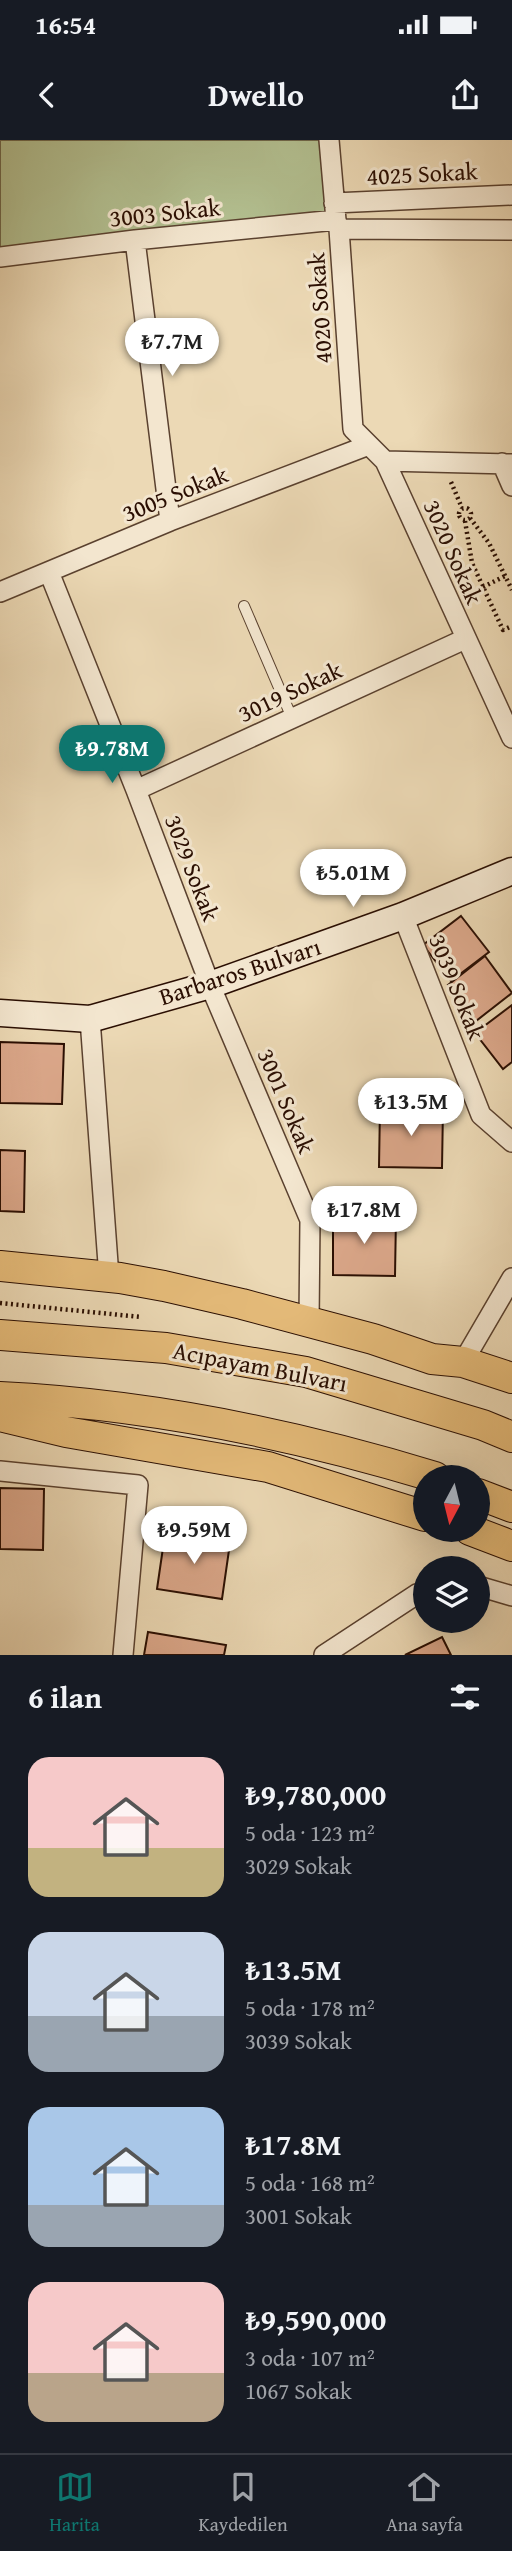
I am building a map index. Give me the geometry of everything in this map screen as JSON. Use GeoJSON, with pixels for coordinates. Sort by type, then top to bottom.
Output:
{"type":"FeatureCollection","features":[{"type":"Feature","properties":{"kind":"main road"},"geometry":{"type":"LineString","coordinates":[[0,1266],[109,1277],[203,1295],[373,1339],[432,1359],[463,1362],[512,1378]]}},
{"type":"Feature","properties":{"kind":"main road","name":"Acıpayam Bulvarı"},"geometry":{"type":"LineString","coordinates":[[0,1335],[166,1348],[306,1372],[483,1425],[512,1437]]}},
{"type":"Feature","properties":{"kind":"main road"},"geometry":{"type":"LineString","coordinates":[[0,1397],[68,1401],[245,1427],[413,1471]]}},
{"type":"Feature","properties":{"kind":"main road"},"geometry":{"type":"LineString","coordinates":[[0,1416],[66,1432],[268,1467],[413,1512]]}},
{"type":"Feature","properties":{"kind":"main road"},"geometry":{"type":"LineString","coordinates":[[490,1499],[512,1507]]}},
{"type":"Feature","properties":{"kind":"main road"},"geometry":{"type":"LineString","coordinates":[[490,1538],[512,1546]]}},
{"type":"Feature","properties":{"kind":"street","name":"4020 Sokak"},"geometry":{"type":"LineString","coordinates":[[329,140],[352,429],[385,460]]}},
{"type":"Feature","properties":{"kind":"street","name":"4025 Sokak"},"geometry":{"type":"LineString","coordinates":[[336,217],[512,195]]}},
{"type":"Feature","properties":{"kind":"street","name":"3003 Sokak"},"geometry":{"type":"LineString","coordinates":[[0,257],[336,217],[512,230]]}},
{"type":"Feature","properties":{"kind":"street"},"geometry":{"type":"LineString","coordinates":[[135,240],[170,521]]}},
{"type":"Feature","properties":{"kind":"street","name":"3005 Sokak"},"geometry":{"type":"LineString","coordinates":[[0,592],[170,521],[369,445]]}},
{"type":"Feature","properties":{"kind":"street"},"geometry":{"type":"LineString","coordinates":[[385,460],[507,463],[512,486]]}},
{"type":"Feature","properties":{"kind":"street","name":"3020 Sokak"},"geometry":{"type":"LineString","coordinates":[[385,460],[512,738]]}},
{"type":"Feature","properties":{"kind":"street","name":"3029 Sokak"},"geometry":{"type":"LineString","coordinates":[[49,572],[210,985]]}},
{"type":"Feature","properties":{"kind":"street","name":"3019 Sokak"},"geometry":{"type":"LineString","coordinates":[[136,790],[465,639]]}},
{"type":"Feature","properties":{"kind":"street","name":"Barbaros Bulvarı"},"geometry":{"type":"LineString","coordinates":[[0,1013],[90,1020],[210,985],[402,916],[512,871]]}},
{"type":"Feature","properties":{"kind":"street","name":"3039 Sokak"},"geometry":{"type":"LineString","coordinates":[[402,916],[481,1115],[512,1142]]}},
{"type":"Feature","properties":{"kind":"street","name":"3001 Sokak"},"geometry":{"type":"LineString","coordinates":[[210,985],[310,1220],[309,1322]]}},
{"type":"Feature","properties":{"kind":"street"},"geometry":{"type":"LineString","coordinates":[[90,1020],[109,1277]]}},
{"type":"Feature","properties":{"kind":"street"},"geometry":{"type":"LineString","coordinates":[[463,1362],[512,1278]]}},
{"type":"Feature","properties":{"kind":"street"},"geometry":{"type":"LineString","coordinates":[[0,1471],[138,1485],[123,1655]]}},
{"type":"Feature","properties":{"kind":"street"},"geometry":{"type":"LineString","coordinates":[[490,1590],[512,1596]]}},
{"type":"Feature","properties":{"kind":"street"},"geometry":{"type":"LineString","coordinates":[[324,1655],[413,1596]]}},
{"type":"Feature","properties":{"kind":"lane"},"geometry":{"type":"LineString","coordinates":[[244,606],[292,718]]}},
{"type":"Feature","properties":{"kind":"path"},"geometry":{"type":"LineString","coordinates":[[512,590],[489,543],[467,519],[472,563],[503,630],[512,626]]}},
{"type":"Feature","properties":{"kind":"path"},"geometry":{"type":"LineString","coordinates":[[483,587],[505,576]]}},
{"type":"Feature","properties":{"kind":"green space"},"geometry":{"type":"Polygon","coordinates":[[[0,140],[330,140],[339,229],[0,258],[0,140]]]}},
{"type":"Feature","properties":{"kind":"building"},"geometry":{"type":"Polygon","coordinates":[[[461,916],[489,952],[451,981],[423,945],[461,916]]]}},
{"type":"Feature","properties":{"kind":"building"},"geometry":{"type":"Polygon","coordinates":[[[485,956],[512,993],[476,1021],[448,985],[485,956]]]}},
{"type":"Feature","properties":{"kind":"building"},"geometry":{"type":"Polygon","coordinates":[[[512,1005],[512,1062],[503,1069],[475,1033],[512,1005]]]}},
{"type":"Feature","properties":{"kind":"building"},"geometry":{"type":"Polygon","coordinates":[[[0,1042],[64,1044],[62,1104],[0,1103],[0,1042]]]}},
{"type":"Feature","properties":{"kind":"building"},"geometry":{"type":"Polygon","coordinates":[[[380,1107],[443,1108],[442,1168],[379,1167],[380,1107]]]}},
{"type":"Feature","properties":{"kind":"building"},"geometry":{"type":"Polygon","coordinates":[[[0,1150],[25,1151],[24,1212],[0,1211],[0,1150]]]}},
{"type":"Feature","properties":{"kind":"building"},"geometry":{"type":"Polygon","coordinates":[[[333,1216],[396,1216],[395,1276],[333,1275],[333,1216]]]}},
{"type":"Feature","properties":{"kind":"building"},"geometry":{"type":"Polygon","coordinates":[[[0,1488],[44,1489],[43,1550],[0,1549],[0,1488]]]}},
{"type":"Feature","properties":{"kind":"building"},"geometry":{"type":"Polygon","coordinates":[[[165,1534],[230,1543],[222,1599],[157,1589],[165,1534]]]}},
{"type":"Feature","properties":{"kind":"building"},"geometry":{"type":"Polygon","coordinates":[[[148,1632],[226,1645],[224,1655],[144,1655],[148,1632]]]}},
{"type":"Feature","properties":{"kind":"building"},"geometry":{"type":"Polygon","coordinates":[[[442,1637],[451,1655],[405,1655],[442,1637]]]}}]}
